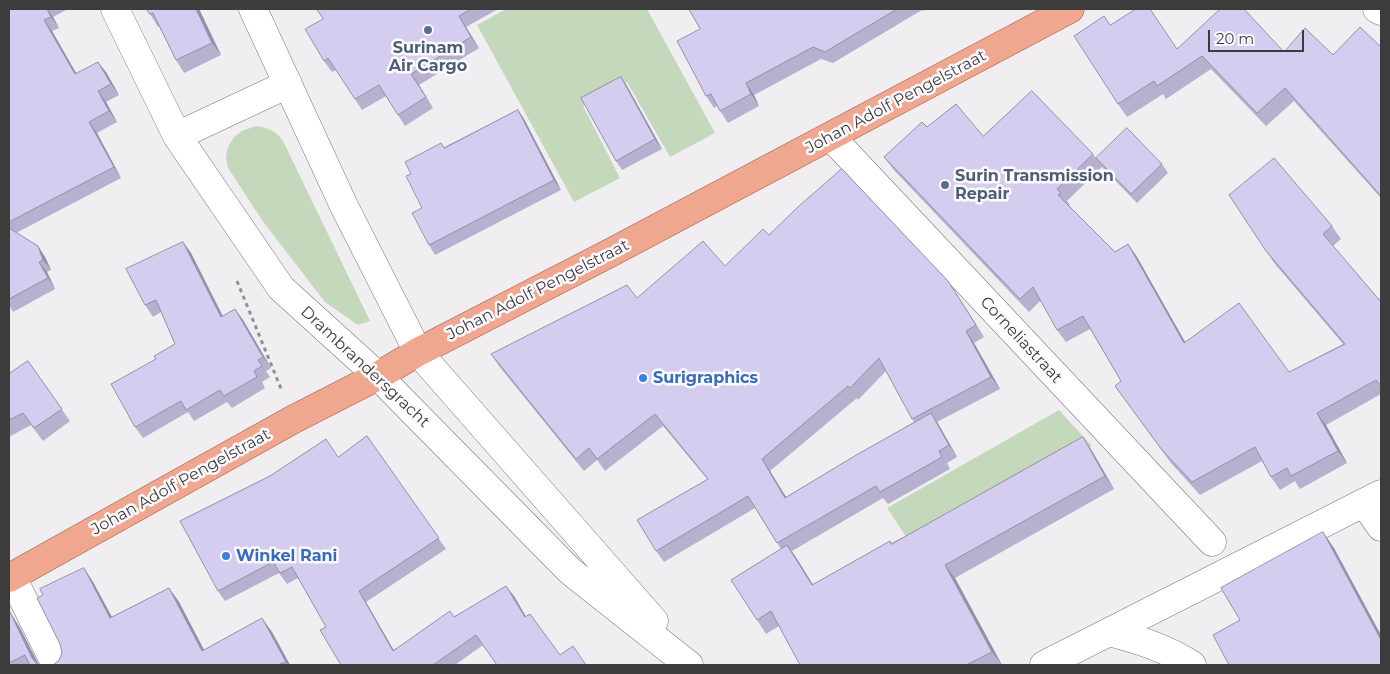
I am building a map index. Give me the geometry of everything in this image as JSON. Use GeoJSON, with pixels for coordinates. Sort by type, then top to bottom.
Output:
{"type":"FeatureCollection","features":[{"type":"Feature","properties":{"kind":"main road","name":"Johan Adolf Pengelstraat"},"geometry":{"type":"LineString","coordinates":[[10,577],[294,419],[378,376],[418,352],[831,137],[1070,9]]}},
{"type":"Feature","properties":{"kind":"street","name":"Drambrandersgracht"},"geometry":{"type":"LineString","coordinates":[[115,9],[177,136],[281,288],[378,376],[570,571],[690,665]]}},
{"type":"Feature","properties":{"kind":"street","name":"Drambrandersgracht"},"geometry":{"type":"LineString","coordinates":[[254,9],[344,206],[418,352],[690,665]]}},
{"type":"Feature","properties":{"kind":"street"},"geometry":{"type":"LineString","coordinates":[[1376,9],[1381,11]]}},
{"type":"Feature","properties":{"kind":"street"},"geometry":{"type":"LineString","coordinates":[[177,136],[288,84]]}},
{"type":"Feature","properties":{"kind":"street","name":"Corneliastraat"},"geometry":{"type":"LineString","coordinates":[[831,137],[1212,542]]}},
{"type":"Feature","properties":{"kind":"street"},"geometry":{"type":"LineString","coordinates":[[1044,665],[1373,499],[1381,527]]}},
{"type":"Feature","properties":{"kind":"street"},"geometry":{"type":"LineString","coordinates":[[10,577],[56,665]]}},
{"type":"Feature","properties":{"kind":"street"},"geometry":{"type":"LineString","coordinates":[[1109,632],[1146,642],[1192,665]]}},
{"type":"Feature","properties":{"kind":"green space"},"geometry":{"type":"Polygon","coordinates":[[[506,9],[647,9],[715,133],[670,157],[627,82],[583,106],[620,178],[574,202],[477,25],[506,9]]]}},
{"type":"Feature","properties":{"kind":"green space"},"geometry":{"type":"Polygon","coordinates":[[[256,126],[271,130],[278,134],[283,141],[370,321],[358,325],[325,302],[264,223],[228,168],[226,157],[228,147],[234,137],[242,131],[256,126]]]}},
{"type":"Feature","properties":{"kind":"green space"},"geometry":{"type":"Polygon","coordinates":[[[1059,410],[1092,446],[913,547],[887,508],[1059,410]]]}},
{"type":"Feature","properties":{"kind":"building"},"geometry":{"type":"Polygon","coordinates":[[[9,9],[47,9],[51,17],[44,20],[75,74],[98,62],[111,84],[98,91],[109,111],[89,122],[114,167],[9,222],[9,9]]]}},
{"type":"Feature","properties":{"kind":"building"},"geometry":{"type":"Polygon","coordinates":[[[147,9],[196,9],[212,43],[176,60],[153,13],[150,14],[147,9]]]}},
{"type":"Feature","properties":{"kind":"building"},"geometry":{"type":"Polygon","coordinates":[[[317,9],[471,9],[459,16],[471,37],[411,74],[426,97],[398,115],[379,85],[355,99],[328,58],[324,61],[305,29],[323,19],[317,9]]]}},
{"type":"Feature","properties":{"kind":"building"},"geometry":{"type":"Polygon","coordinates":[[[689,9],[897,9],[825,52],[813,47],[746,83],[751,94],[720,111],[711,94],[706,96],[677,41],[700,29],[689,9]]]}},
{"type":"Feature","properties":{"kind":"building"},"geometry":{"type":"Polygon","coordinates":[[[1136,9],[1150,9],[1177,49],[1220,9],[1244,9],[1284,52],[1305,28],[1333,55],[1360,27],[1381,47],[1381,196],[1285,88],[1257,113],[1202,56],[1157,86],[1154,81],[1118,104],[1074,36],[1104,16],[1110,25],[1136,9]]]}},
{"type":"Feature","properties":{"kind":"building"},"geometry":{"type":"Polygon","coordinates":[[[621,77],[655,139],[616,161],[581,98],[621,77]]]}},
{"type":"Feature","properties":{"kind":"building"},"geometry":{"type":"Polygon","coordinates":[[[1032,91],[1093,154],[1057,189],[1061,193],[1058,195],[1115,252],[1128,244],[1184,343],[1239,303],[1289,372],[1345,344],[1266,251],[1229,195],[1274,158],[1332,226],[1323,234],[1381,302],[1381,386],[1376,380],[1317,413],[1338,451],[1291,476],[1287,468],[1271,477],[1255,447],[1192,482],[1162,450],[1115,386],[1121,381],[1083,316],[1057,330],[1033,287],[1020,299],[884,157],[922,122],[927,127],[956,104],[983,136],[1032,91]]]}},
{"type":"Feature","properties":{"kind":"building"},"geometry":{"type":"Polygon","coordinates":[[[518,110],[554,180],[429,245],[412,213],[422,208],[406,176],[411,174],[405,162],[441,143],[444,148],[518,110]]]}},
{"type":"Feature","properties":{"kind":"building"},"geometry":{"type":"Polygon","coordinates":[[[1127,128],[1162,164],[1131,194],[1096,158],[1127,128]]]}},
{"type":"Feature","properties":{"kind":"building"},"geometry":{"type":"Polygon","coordinates":[[[842,169],[948,281],[976,325],[966,331],[991,377],[912,419],[879,358],[850,388],[848,386],[762,459],[785,498],[931,413],[949,445],[939,451],[942,457],[880,492],[876,486],[777,543],[748,496],[656,551],[637,520],[708,479],[655,414],[597,459],[589,448],[576,459],[491,354],[627,285],[637,298],[703,241],[725,266],[763,229],[769,235],[842,169]]]}},
{"type":"Feature","properties":{"kind":"building"},"geometry":{"type":"Polygon","coordinates":[[[9,228],[38,246],[43,260],[39,262],[48,278],[9,299],[9,228]]]}},
{"type":"Feature","properties":{"kind":"building"},"geometry":{"type":"Polygon","coordinates":[[[183,242],[221,317],[235,309],[263,357],[258,360],[262,366],[254,371],[257,377],[224,396],[220,390],[186,410],[181,401],[135,427],[111,384],[156,359],[154,356],[175,344],[156,300],[145,305],[126,269],[183,242]]]}},
{"type":"Feature","properties":{"kind":"building"},"geometry":{"type":"Polygon","coordinates":[[[28,361],[62,409],[34,428],[23,413],[9,420],[9,374],[28,361]]]}},
{"type":"Feature","properties":{"kind":"building"},"geometry":{"type":"Polygon","coordinates":[[[367,436],[439,538],[359,591],[393,651],[450,611],[454,617],[506,586],[525,617],[530,614],[560,655],[573,646],[586,665],[497,665],[476,635],[433,665],[341,665],[320,630],[326,627],[292,567],[280,573],[273,562],[218,591],[180,521],[270,476],[326,439],[338,457],[367,436]]]}},
{"type":"Feature","properties":{"kind":"building"},"geometry":{"type":"Polygon","coordinates":[[[1083,437],[1105,476],[945,565],[992,652],[966,665],[800,665],[771,611],[757,620],[731,580],[787,545],[812,585],[890,541],[891,544],[1083,437]]]}},
{"type":"Feature","properties":{"kind":"building"},"geometry":{"type":"Polygon","coordinates":[[[1323,532],[1381,640],[1381,665],[1229,665],[1213,635],[1240,620],[1221,588],[1323,532]]]}},
{"type":"Feature","properties":{"kind":"building"},"geometry":{"type":"Polygon","coordinates":[[[84,568],[110,618],[169,588],[202,651],[262,618],[286,662],[281,665],[53,665],[59,660],[62,653],[60,644],[37,598],[43,595],[40,589],[84,568]]]}},
{"type":"Feature","properties":{"kind":"building"},"geometry":{"type":"Polygon","coordinates":[[[10,612],[32,658],[37,664],[42,665],[30,665],[25,655],[9,663],[10,612]]]}},
{"type":"Feature","properties":{"kind":"place","name":"Surinam Air Cargo"},"geometry":{"type":"Point","coordinates":[428,30]}},
{"type":"Feature","properties":{"kind":"place","name":"Surin Transmission Repair"},"geometry":{"type":"Point","coordinates":[945,185]}},
{"type":"Feature","properties":{"kind":"place","name":"Surigraphics"},"geometry":{"type":"Point","coordinates":[643,378]}},
{"type":"Feature","properties":{"kind":"place","name":"Winkel Rani"},"geometry":{"type":"Point","coordinates":[226,556]}}]}
